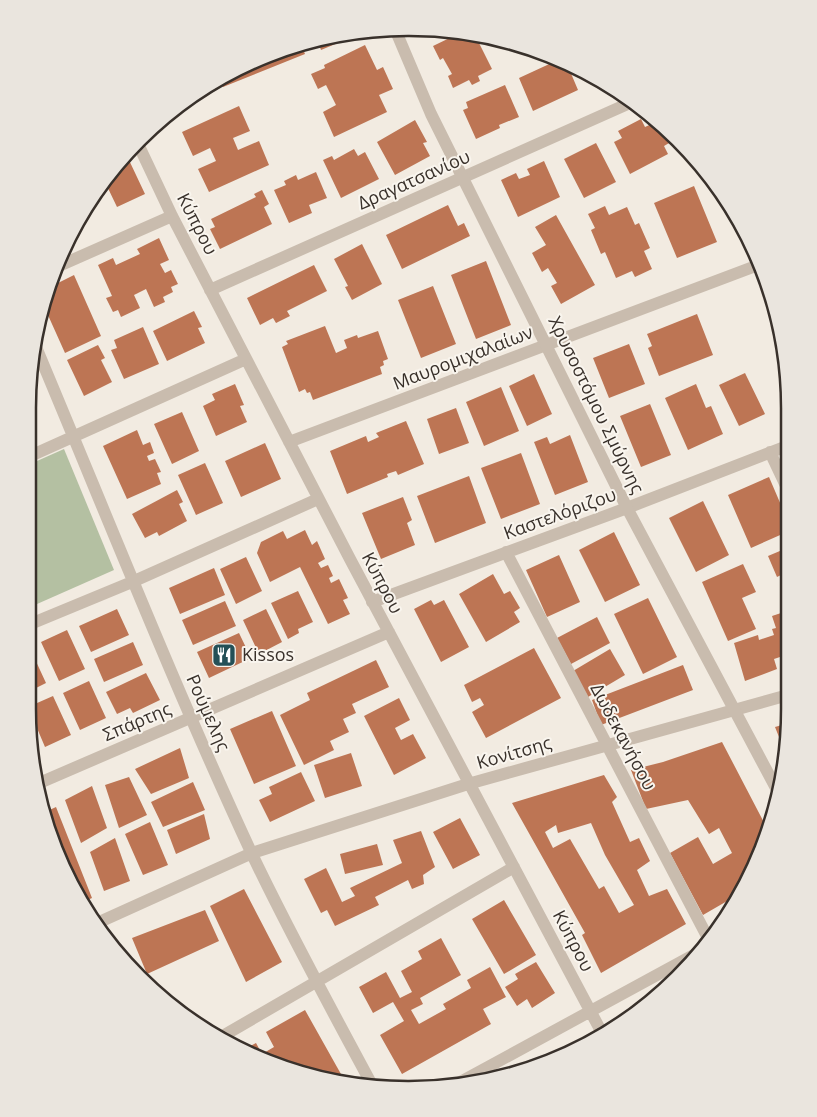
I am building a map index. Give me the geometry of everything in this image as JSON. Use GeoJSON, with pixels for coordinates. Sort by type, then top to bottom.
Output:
{"type":"FeatureCollection","features":[{"type":"Feature","properties":{"kind":"street","name":"Χρυσοστόμου Σμύρνης"},"geometry":{"type":"LineString","coordinates":[[398,36],[431,114],[627,508],[773,783]]}},
{"type":"Feature","properties":{"kind":"street","name":"Δραγατσανίου"},"geometry":{"type":"LineString","coordinates":[[210,290],[624,105]]}},
{"type":"Feature","properties":{"kind":"street","name":"Κύπρου"},"geometry":{"type":"LineString","coordinates":[[141,150],[172,216],[318,499],[600,1028]]}},
{"type":"Feature","properties":{"kind":"street"},"geometry":{"type":"LineString","coordinates":[[67,263],[172,216]]}},
{"type":"Feature","properties":{"kind":"street","name":"Μαυρομιχαλαίων"},"geometry":{"type":"LineString","coordinates":[[289,442],[752,267]]}},
{"type":"Feature","properties":{"kind":"street","name":"Ρούμελης"},"geometry":{"type":"LineString","coordinates":[[40,356],[132,582],[252,853],[316,982],[369,1079]]}},
{"type":"Feature","properties":{"kind":"street"},"geometry":{"type":"LineString","coordinates":[[36,454],[246,359]]}},
{"type":"Feature","properties":{"kind":"street","name":"Καστελόριζου"},"geometry":{"type":"LineString","coordinates":[[372,602],[627,508],[781,448]]}},
{"type":"Feature","properties":{"kind":"street"},"geometry":{"type":"LineString","coordinates":[[770,452],[781,475]]}},
{"type":"Feature","properties":{"kind":"street"},"geometry":{"type":"LineString","coordinates":[[36,622],[132,582],[318,499]]}},
{"type":"Feature","properties":{"kind":"street","name":"Δωδεκανήσου"},"geometry":{"type":"LineString","coordinates":[[506,552],[705,933]]}},
{"type":"Feature","properties":{"kind":"street","name":"Σπάρτης"},"geometry":{"type":"LineString","coordinates":[[43,782],[389,632]]}},
{"type":"Feature","properties":{"kind":"street","name":"Κονίτσης"},"geometry":{"type":"LineString","coordinates":[[103,920],[252,853],[468,784],[781,697]]}},
{"type":"Feature","properties":{"kind":"street"},"geometry":{"type":"LineString","coordinates":[[227,1034],[514,868]]}},
{"type":"Feature","properties":{"kind":"street"},"geometry":{"type":"LineString","coordinates":[[472,1075],[681,962]]}},
{"type":"Feature","properties":{"kind":"green space"},"geometry":{"type":"Polygon","coordinates":[[[64,449],[114,570],[36,604],[36,461],[64,449]]]}},
{"type":"Feature","properties":{"kind":"building"},"geometry":{"type":"Polygon","coordinates":[[[449,38],[479,43],[492,69],[478,76],[480,81],[472,85],[469,80],[453,88],[448,76],[452,74],[443,58],[440,60],[433,46],[449,38]]]}},
{"type":"Feature","properties":{"kind":"building"},"geometry":{"type":"Polygon","coordinates":[[[339,43],[321,50],[320,47],[339,43]]]}},
{"type":"Feature","properties":{"kind":"building"},"geometry":{"type":"Polygon","coordinates":[[[365,45],[377,70],[383,67],[393,89],[379,95],[387,112],[334,137],[323,112],[336,105],[326,85],[318,89],[311,74],[325,68],[324,65],[365,45]]]}},
{"type":"Feature","properties":{"kind":"building"},"geometry":{"type":"Polygon","coordinates":[[[304,51],[305,54],[223,87],[266,65],[304,51]]]}},
{"type":"Feature","properties":{"kind":"building"},"geometry":{"type":"Polygon","coordinates":[[[549,64],[571,74],[578,90],[533,111],[519,78],[549,64]]]}},
{"type":"Feature","properties":{"kind":"building"},"geometry":{"type":"Polygon","coordinates":[[[505,85],[519,117],[499,125],[500,128],[476,139],[463,110],[468,108],[466,102],[505,85]]]}},
{"type":"Feature","properties":{"kind":"building"},"geometry":{"type":"Polygon","coordinates":[[[239,106],[250,131],[233,138],[238,150],[259,141],[269,165],[209,192],[198,169],[216,161],[210,148],[193,156],[182,132],[239,106]]]}},
{"type":"Feature","properties":{"kind":"building"},"geometry":{"type":"Polygon","coordinates":[[[641,119],[645,127],[649,125],[670,143],[664,146],[668,154],[630,174],[614,142],[622,138],[618,131],[641,119]]]}},
{"type":"Feature","properties":{"kind":"building"},"geometry":{"type":"Polygon","coordinates":[[[415,120],[427,142],[423,143],[430,156],[395,175],[377,142],[415,120]]]}},
{"type":"Feature","properties":{"kind":"building"},"geometry":{"type":"Polygon","coordinates":[[[596,143],[616,182],[584,198],[564,159],[596,143]]]}},
{"type":"Feature","properties":{"kind":"building"},"geometry":{"type":"Polygon","coordinates":[[[354,149],[358,156],[365,152],[379,179],[341,198],[323,160],[332,156],[334,160],[354,149]]]}},
{"type":"Feature","properties":{"kind":"building"},"geometry":{"type":"Polygon","coordinates":[[[544,161],[560,197],[518,217],[501,180],[516,173],[519,179],[530,175],[527,169],[544,161]]]}},
{"type":"Feature","properties":{"kind":"building"},"geometry":{"type":"Polygon","coordinates":[[[130,162],[145,194],[117,207],[108,189],[130,162]]]}},
{"type":"Feature","properties":{"kind":"building"},"geometry":{"type":"Polygon","coordinates":[[[316,172],[327,198],[309,205],[312,213],[289,223],[274,190],[286,185],[284,181],[296,175],[298,180],[316,172]]]}},
{"type":"Feature","properties":{"kind":"building"},"geometry":{"type":"Polygon","coordinates":[[[694,186],[717,242],[677,258],[654,203],[694,186]]]}},
{"type":"Feature","properties":{"kind":"building"},"geometry":{"type":"Polygon","coordinates":[[[262,190],[269,204],[264,207],[272,224],[220,249],[210,229],[215,227],[211,219],[256,197],[254,194],[262,190]]]}},
{"type":"Feature","properties":{"kind":"building"},"geometry":{"type":"Polygon","coordinates":[[[448,205],[458,226],[464,223],[470,236],[402,269],[386,235],[448,205]]]}},
{"type":"Feature","properties":{"kind":"building"},"geometry":{"type":"Polygon","coordinates":[[[605,206],[609,215],[627,207],[635,225],[639,223],[650,248],[644,251],[652,269],[635,277],[632,271],[616,278],[605,252],[601,254],[591,230],[595,228],[588,214],[605,206]]]}},
{"type":"Feature","properties":{"kind":"building"},"geometry":{"type":"Polygon","coordinates":[[[556,215],[595,285],[561,304],[551,286],[557,283],[548,268],[542,272],[532,253],[546,245],[535,227],[556,215]]]}},
{"type":"Feature","properties":{"kind":"building"},"geometry":{"type":"Polygon","coordinates":[[[159,238],[169,260],[160,264],[165,273],[171,270],[178,284],[171,287],[173,292],[163,297],[165,302],[154,307],[146,289],[134,295],[140,308],[121,317],[118,310],[113,312],[106,298],[112,296],[98,265],[113,258],[116,265],[140,254],[137,249],[159,238]]]}},
{"type":"Feature","properties":{"kind":"building"},"geometry":{"type":"Polygon","coordinates":[[[362,244],[382,284],[352,300],[345,287],[348,286],[334,259],[362,244]]]}},
{"type":"Feature","properties":{"kind":"building"},"geometry":{"type":"Polygon","coordinates":[[[486,261],[511,325],[476,339],[451,275],[486,261]]]}},
{"type":"Feature","properties":{"kind":"building"},"geometry":{"type":"Polygon","coordinates":[[[314,265],[327,291],[287,311],[290,316],[276,323],[273,318],[260,325],[247,298],[314,265]]]}},
{"type":"Feature","properties":{"kind":"building"},"geometry":{"type":"Polygon","coordinates":[[[74,275],[101,336],[65,353],[48,315],[58,283],[74,275]]]}},
{"type":"Feature","properties":{"kind":"building"},"geometry":{"type":"Polygon","coordinates":[[[433,286],[456,344],[421,358],[398,300],[433,286]]]}},
{"type":"Feature","properties":{"kind":"building"},"geometry":{"type":"Polygon","coordinates":[[[194,311],[202,327],[198,328],[205,343],[167,361],[153,331],[194,311]]]}},
{"type":"Feature","properties":{"kind":"building"},"geometry":{"type":"Polygon","coordinates":[[[697,314],[713,355],[659,376],[648,348],[652,346],[647,334],[697,314]]]}},
{"type":"Feature","properties":{"kind":"building"},"geometry":{"type":"Polygon","coordinates":[[[325,326],[336,353],[347,348],[344,340],[357,335],[358,338],[378,331],[388,359],[383,361],[384,365],[380,367],[382,374],[313,400],[310,392],[307,393],[305,389],[299,392],[282,347],[288,344],[286,341],[325,326]]]}},
{"type":"Feature","properties":{"kind":"building"},"geometry":{"type":"Polygon","coordinates":[[[143,327],[159,364],[124,379],[111,350],[117,348],[114,340],[143,327]]]}},
{"type":"Feature","properties":{"kind":"building"},"geometry":{"type":"Polygon","coordinates":[[[629,344],[645,384],[609,398],[593,358],[629,344]]]}},
{"type":"Feature","properties":{"kind":"building"},"geometry":{"type":"Polygon","coordinates":[[[98,345],[105,358],[101,360],[112,382],[84,396],[67,360],[98,345]]]}},
{"type":"Feature","properties":{"kind":"building"},"geometry":{"type":"Polygon","coordinates":[[[745,373],[765,414],[739,426],[719,385],[745,373]]]}},
{"type":"Feature","properties":{"kind":"building"},"geometry":{"type":"Polygon","coordinates":[[[534,374],[552,414],[527,426],[509,386],[534,374]]]}},
{"type":"Feature","properties":{"kind":"building"},"geometry":{"type":"Polygon","coordinates":[[[235,384],[244,405],[240,406],[247,422],[216,436],[203,406],[215,400],[212,394],[235,384]]]}},
{"type":"Feature","properties":{"kind":"building"},"geometry":{"type":"Polygon","coordinates":[[[696,384],[706,408],[711,406],[723,434],[688,450],[665,398],[696,384]]]}},
{"type":"Feature","properties":{"kind":"building"},"geometry":{"type":"Polygon","coordinates":[[[501,387],[519,431],[484,446],[466,402],[501,387]]]}},
{"type":"Feature","properties":{"kind":"building"},"geometry":{"type":"Polygon","coordinates":[[[650,404],[671,455],[641,467],[620,416],[650,404]]]}},
{"type":"Feature","properties":{"kind":"building"},"geometry":{"type":"Polygon","coordinates":[[[456,408],[469,443],[439,454],[427,419],[456,408]]]}},
{"type":"Feature","properties":{"kind":"building"},"geometry":{"type":"Polygon","coordinates":[[[182,412],[199,451],[172,464],[154,424],[182,412]]]}},
{"type":"Feature","properties":{"kind":"building"},"geometry":{"type":"Polygon","coordinates":[[[406,421],[424,464],[398,475],[396,471],[387,474],[388,477],[347,494],[330,451],[366,436],[368,442],[379,437],[376,433],[406,421]]]}},
{"type":"Feature","properties":{"kind":"building"},"geometry":{"type":"Polygon","coordinates":[[[137,430],[143,445],[150,442],[154,453],[147,456],[149,461],[155,459],[161,472],[157,473],[161,484],[127,499],[103,446],[137,430]]]}},
{"type":"Feature","properties":{"kind":"building"},"geometry":{"type":"Polygon","coordinates":[[[570,435],[588,482],[555,495],[534,442],[547,437],[550,444],[570,435]]]}},
{"type":"Feature","properties":{"kind":"building"},"geometry":{"type":"Polygon","coordinates":[[[265,443],[281,479],[241,497],[225,461],[265,443]]]}},
{"type":"Feature","properties":{"kind":"building"},"geometry":{"type":"Polygon","coordinates":[[[521,453],[540,504],[501,519],[481,468],[521,453]]]}},
{"type":"Feature","properties":{"kind":"building"},"geometry":{"type":"Polygon","coordinates":[[[205,463],[223,503],[196,515],[178,475],[205,463]]]}},
{"type":"Feature","properties":{"kind":"building"},"geometry":{"type":"Polygon","coordinates":[[[469,476],[486,523],[435,543],[417,496],[469,476]]]}},
{"type":"Feature","properties":{"kind":"building"},"geometry":{"type":"Polygon","coordinates":[[[769,477],[781,505],[781,535],[751,548],[728,495],[769,477]]]}},
{"type":"Feature","properties":{"kind":"building"},"geometry":{"type":"Polygon","coordinates":[[[177,490],[183,502],[179,504],[187,521],[159,536],[157,532],[145,538],[132,514],[177,490]]]}},
{"type":"Feature","properties":{"kind":"building"},"geometry":{"type":"Polygon","coordinates":[[[403,497],[412,520],[407,523],[415,545],[381,559],[362,513],[403,497]]]}},
{"type":"Feature","properties":{"kind":"building"},"geometry":{"type":"Polygon","coordinates":[[[703,501],[729,555],[696,572],[669,518],[703,501]]]}},
{"type":"Feature","properties":{"kind":"building"},"geometry":{"type":"Polygon","coordinates":[[[305,530],[312,545],[317,541],[325,559],[318,563],[321,568],[328,565],[333,576],[329,578],[331,583],[339,579],[348,598],[343,600],[350,614],[328,624],[300,567],[270,582],[257,553],[261,542],[283,531],[287,539],[305,530]]]}},
{"type":"Feature","properties":{"kind":"building"},"geometry":{"type":"Polygon","coordinates":[[[614,532],[640,585],[605,602],[579,550],[614,532]]]}},
{"type":"Feature","properties":{"kind":"building"},"geometry":{"type":"Polygon","coordinates":[[[781,551],[781,575],[777,577],[768,556],[781,551]]]}},
{"type":"Feature","properties":{"kind":"building"},"geometry":{"type":"Polygon","coordinates":[[[559,555],[580,602],[547,617],[526,570],[559,555]]]}},
{"type":"Feature","properties":{"kind":"building"},"geometry":{"type":"Polygon","coordinates":[[[246,557],[262,591],[236,604],[220,569],[246,557]]]}},
{"type":"Feature","properties":{"kind":"building"},"geometry":{"type":"Polygon","coordinates":[[[743,564],[756,592],[742,598],[756,629],[728,641],[702,582],[743,564]]]}},
{"type":"Feature","properties":{"kind":"building"},"geometry":{"type":"Polygon","coordinates":[[[214,568],[225,595],[180,614],[169,588],[214,568]]]}},
{"type":"Feature","properties":{"kind":"building"},"geometry":{"type":"Polygon","coordinates":[[[493,574],[504,594],[510,591],[520,608],[514,612],[520,622],[486,642],[459,594],[493,574]]]}},
{"type":"Feature","properties":{"kind":"building"},"geometry":{"type":"Polygon","coordinates":[[[298,591],[313,622],[298,629],[299,633],[288,639],[271,603],[298,591]]]}},
{"type":"Feature","properties":{"kind":"building"},"geometry":{"type":"Polygon","coordinates":[[[648,598],[677,657],[643,674],[614,614],[648,598]]]}},
{"type":"Feature","properties":{"kind":"building"},"geometry":{"type":"Polygon","coordinates":[[[431,600],[434,605],[444,600],[469,647],[441,662],[414,609],[431,600]]]}},
{"type":"Feature","properties":{"kind":"building"},"geometry":{"type":"Polygon","coordinates":[[[225,601],[236,626],[193,645],[182,620],[225,601]]]}},
{"type":"Feature","properties":{"kind":"building"},"geometry":{"type":"Polygon","coordinates":[[[117,609],[129,635],[91,652],[79,626],[117,609]]]}},
{"type":"Feature","properties":{"kind":"building"},"geometry":{"type":"Polygon","coordinates":[[[266,609],[282,642],[259,654],[243,620],[266,609]]]}},
{"type":"Feature","properties":{"kind":"building"},"geometry":{"type":"Polygon","coordinates":[[[781,613],[781,657],[774,659],[777,669],[745,681],[734,643],[758,635],[759,640],[774,635],[772,629],[776,628],[772,616],[781,613]]]}},
{"type":"Feature","properties":{"kind":"building"},"geometry":{"type":"Polygon","coordinates":[[[597,617],[610,643],[571,664],[557,638],[597,617]]]}},
{"type":"Feature","properties":{"kind":"building"},"geometry":{"type":"Polygon","coordinates":[[[67,630],[85,669],[59,681],[41,642],[67,630]]]}},
{"type":"Feature","properties":{"kind":"building","name":"Kissos"},"geometry":{"type":"Polygon","coordinates":[[[239,633],[251,658],[209,678],[197,652],[239,633]]]}},
{"type":"Feature","properties":{"kind":"building"},"geometry":{"type":"Polygon","coordinates":[[[133,642],[143,665],[104,682],[94,659],[133,642]]]}},
{"type":"Feature","properties":{"kind":"building"},"geometry":{"type":"Polygon","coordinates":[[[534,648],[561,698],[486,738],[472,712],[484,705],[480,698],[472,702],[464,685],[534,648]]]}},
{"type":"Feature","properties":{"kind":"building"},"geometry":{"type":"Polygon","coordinates":[[[610,649],[625,675],[588,697],[573,671],[610,649]]]}},
{"type":"Feature","properties":{"kind":"building"},"geometry":{"type":"Polygon","coordinates":[[[376,660],[389,687],[352,704],[356,713],[343,719],[349,732],[330,741],[334,750],[304,765],[280,715],[310,700],[307,693],[376,660]]]}},
{"type":"Feature","properties":{"kind":"building"},"geometry":{"type":"Polygon","coordinates":[[[36,661],[46,683],[36,688],[36,661]]]}},
{"type":"Feature","properties":{"kind":"building"},"geometry":{"type":"Polygon","coordinates":[[[683,665],[693,690],[601,725],[592,700],[683,665]]]}},
{"type":"Feature","properties":{"kind":"building"},"geometry":{"type":"Polygon","coordinates":[[[146,673],[160,700],[133,713],[130,708],[117,714],[106,692],[146,673]]]}},
{"type":"Feature","properties":{"kind":"building"},"geometry":{"type":"Polygon","coordinates":[[[89,681],[106,718],[80,730],[63,693],[89,681]]]}},
{"type":"Feature","properties":{"kind":"building"},"geometry":{"type":"Polygon","coordinates":[[[53,696],[71,735],[45,747],[37,728],[36,703],[53,696]]]}},
{"type":"Feature","properties":{"kind":"building"},"geometry":{"type":"Polygon","coordinates":[[[399,698],[410,720],[395,728],[401,740],[413,734],[426,758],[394,775],[364,716],[399,698]]]}},
{"type":"Feature","properties":{"kind":"building"},"geometry":{"type":"Polygon","coordinates":[[[272,711],[296,766],[254,784],[230,729],[272,711]]]}},
{"type":"Feature","properties":{"kind":"building"},"geometry":{"type":"Polygon","coordinates":[[[780,725],[780,738],[775,727],[780,725]]]}},
{"type":"Feature","properties":{"kind":"building"},"geometry":{"type":"Polygon","coordinates":[[[722,742],[763,821],[752,851],[731,895],[727,901],[703,915],[670,853],[698,837],[713,864],[732,853],[719,828],[709,834],[688,800],[646,809],[631,770],[663,762],[722,742]]]}},
{"type":"Feature","properties":{"kind":"building"},"geometry":{"type":"Polygon","coordinates":[[[180,748],[189,778],[151,794],[135,769],[180,748]]]}},
{"type":"Feature","properties":{"kind":"building"},"geometry":{"type":"Polygon","coordinates":[[[351,753],[362,786],[325,798],[314,765],[351,753]]]}},
{"type":"Feature","properties":{"kind":"building"},"geometry":{"type":"Polygon","coordinates":[[[301,772],[315,801],[270,822],[259,800],[272,794],[269,787],[301,772]]]}},
{"type":"Feature","properties":{"kind":"building"},"geometry":{"type":"Polygon","coordinates":[[[604,775],[617,797],[612,802],[630,842],[639,838],[650,861],[637,870],[649,896],[667,889],[686,924],[601,973],[582,935],[585,933],[512,803],[604,775]],[[591,823],[558,833],[556,825],[545,832],[553,848],[570,839],[599,889],[604,886],[619,913],[634,905],[605,855],[591,823]]]}},
{"type":"Feature","properties":{"kind":"building"},"geometry":{"type":"Polygon","coordinates":[[[129,777],[147,815],[119,828],[105,785],[129,777]]]}},
{"type":"Feature","properties":{"kind":"building"},"geometry":{"type":"Polygon","coordinates":[[[193,782],[205,810],[163,827],[151,802],[193,782]]]}},
{"type":"Feature","properties":{"kind":"building"},"geometry":{"type":"Polygon","coordinates":[[[92,786],[107,828],[81,843],[65,800],[92,786]]]}},
{"type":"Feature","properties":{"kind":"building"},"geometry":{"type":"Polygon","coordinates":[[[56,807],[92,898],[89,899],[75,873],[50,810],[56,807]]]}},
{"type":"Feature","properties":{"kind":"building"},"geometry":{"type":"Polygon","coordinates":[[[204,814],[210,839],[176,854],[167,830],[204,814]]]}},
{"type":"Feature","properties":{"kind":"building"},"geometry":{"type":"Polygon","coordinates":[[[460,818],[480,855],[453,869],[433,832],[460,818]]]}},
{"type":"Feature","properties":{"kind":"building"},"geometry":{"type":"Polygon","coordinates":[[[150,822],[168,865],[143,875],[125,834],[150,822]]]}},
{"type":"Feature","properties":{"kind":"building"},"geometry":{"type":"Polygon","coordinates":[[[421,831],[435,867],[423,875],[424,884],[412,889],[408,880],[375,897],[379,905],[335,926],[327,910],[321,913],[304,879],[326,868],[342,902],[355,896],[350,888],[402,863],[393,840],[421,831]]]}},
{"type":"Feature","properties":{"kind":"building"},"geometry":{"type":"Polygon","coordinates":[[[115,838],[130,881],[104,891],[90,852],[115,838]]]}},
{"type":"Feature","properties":{"kind":"building"},"geometry":{"type":"Polygon","coordinates":[[[377,844],[383,865],[345,874],[340,854],[377,844]]]}},
{"type":"Feature","properties":{"kind":"building"},"geometry":{"type":"Polygon","coordinates":[[[244,889],[282,962],[246,982],[210,906],[244,889]]]}},
{"type":"Feature","properties":{"kind":"building"},"geometry":{"type":"Polygon","coordinates":[[[504,900],[536,955],[504,974],[472,919],[504,900]]]}},
{"type":"Feature","properties":{"kind":"building"},"geometry":{"type":"Polygon","coordinates":[[[205,910],[219,941],[147,974],[132,938],[205,910]]]}},
{"type":"Feature","properties":{"kind":"building"},"geometry":{"type":"Polygon","coordinates":[[[441,938],[461,975],[420,998],[423,1004],[411,1010],[419,1024],[446,1009],[443,1004],[471,988],[467,980],[490,967],[506,997],[483,1009],[491,1024],[402,1074],[380,1035],[404,1021],[393,1002],[373,1013],[359,987],[386,972],[400,998],[412,992],[401,971],[422,959],[418,951],[441,938]]]}},
{"type":"Feature","properties":{"kind":"building"},"geometry":{"type":"Polygon","coordinates":[[[536,962],[555,993],[532,1008],[527,999],[517,1006],[505,987],[518,979],[515,974],[536,962]]]}},
{"type":"Feature","properties":{"kind":"building"},"geometry":{"type":"Polygon","coordinates":[[[305,1010],[341,1075],[312,1068],[266,1052],[274,1047],[266,1032],[305,1010]]]}},
{"type":"Feature","properties":{"kind":"building"},"geometry":{"type":"Polygon","coordinates":[[[256,1043],[259,1049],[251,1045],[256,1043]]]}},
{"type":"Feature","properties":{"kind":"place","name":"Kissos"},"geometry":{"type":"Point","coordinates":[224,655]}}]}
